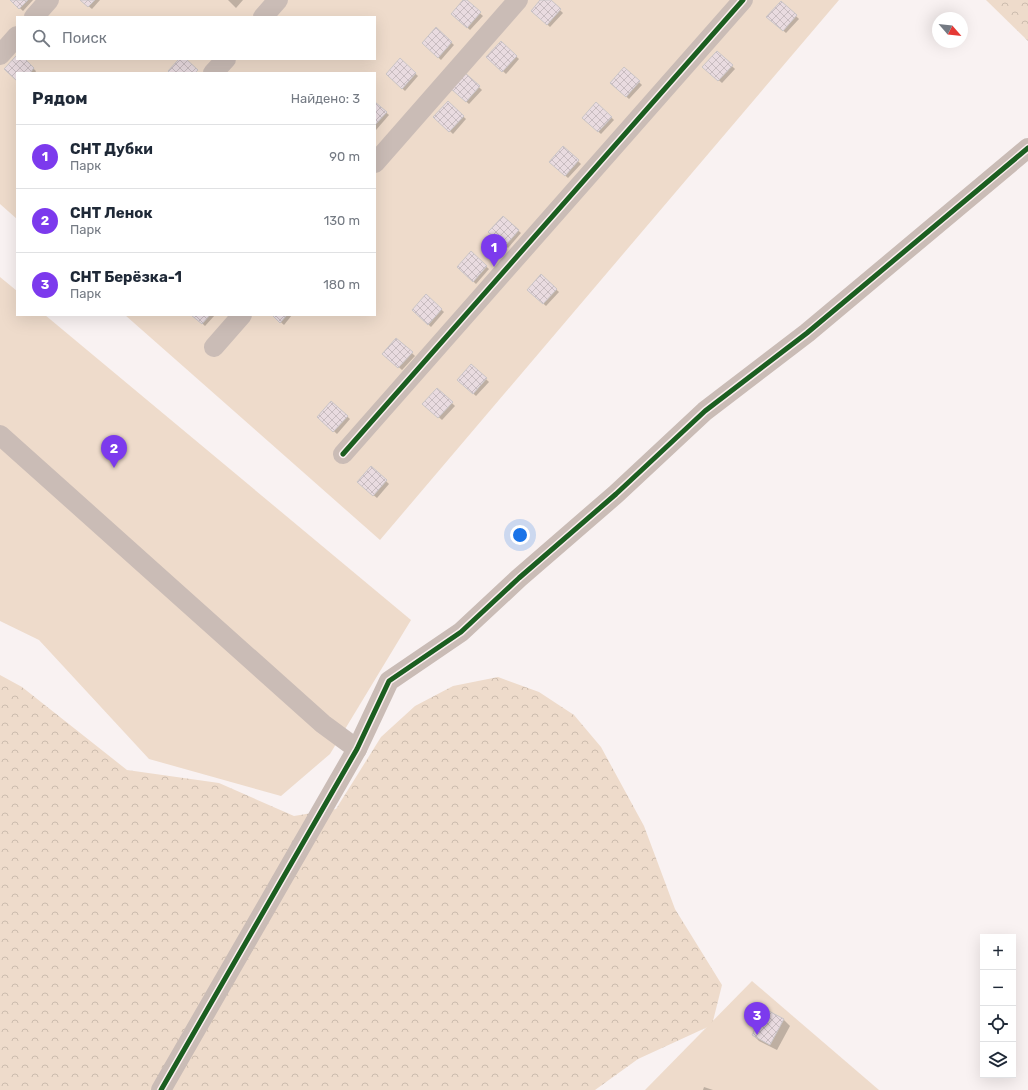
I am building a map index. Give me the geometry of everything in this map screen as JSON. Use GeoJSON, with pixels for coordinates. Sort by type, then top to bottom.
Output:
{"type":"FeatureCollection","features":[{"type":"Feature","properties":{"kind":"street"},"geometry":{"type":"LineString","coordinates":[[35,16],[49,0]]}},
{"type":"Feature","properties":{"kind":"street"},"geometry":{"type":"LineString","coordinates":[[264,16],[278,0]]}},
{"type":"Feature","properties":{"kind":"street"},"geometry":{"type":"LineString","coordinates":[[376,162],[518,0]]}},
{"type":"Feature","properties":{"kind":"street"},"geometry":{"type":"LineString","coordinates":[[343,454],[743,0]]}},
{"type":"Feature","properties":{"kind":"street"},"geometry":{"type":"LineString","coordinates":[[0,55],[16,37]]}},
{"type":"Feature","properties":{"kind":"street"},"geometry":{"type":"LineString","coordinates":[[214,72],[225,60]]}},
{"type":"Feature","properties":{"kind":"street"},"geometry":{"type":"LineString","coordinates":[[161,1090],[357,749],[389,681],[461,632],[519,578],[616,494],[705,411],[807,333],[1028,148]]}},
{"type":"Feature","properties":{"kind":"street"},"geometry":{"type":"LineString","coordinates":[[214,347],[241,316]]}},
{"type":"Feature","properties":{"kind":"street"},"geometry":{"type":"LineString","coordinates":[[0,435],[323,724],[357,749]]}},
{"type":"Feature","properties":{"kind":"green space"},"geometry":{"type":"Polygon","coordinates":[[[0,0],[839,0],[380,540],[126,316],[376,316],[376,72],[16,72],[16,218],[0,204],[0,0]]]}},
{"type":"Feature","properties":{"kind":"green space"},"geometry":{"type":"Polygon","coordinates":[[[986,0],[1028,0],[1028,41],[986,0]]]}},
{"type":"Feature","properties":{"kind":"green space"},"geometry":{"type":"Polygon","coordinates":[[[0,277],[16,290],[16,316],[46,316],[411,620],[330,754],[281,796],[149,759],[39,640],[0,621],[0,277]]]}},
{"type":"Feature","properties":{"kind":"green space"},"geometry":{"type":"Polygon","coordinates":[[[0,675],[22,687],[127,770],[219,783],[294,816],[336,809],[381,737],[415,706],[453,686],[498,677],[539,692],[574,715],[601,747],[644,826],[675,909],[722,985],[712,1025],[638,1059],[595,1090],[0,1090],[0,675]]]}},
{"type":"Feature","properties":{"kind":"green space"},"geometry":{"type":"Polygon","coordinates":[[[752,981],[879,1090],[645,1090],[752,981]]]}},
{"type":"Feature","properties":{"kind":"building"},"geometry":{"type":"Polygon","coordinates":[[[10,0],[28,0],[19,9],[10,0]]]}},
{"type":"Feature","properties":{"kind":"building"},"geometry":{"type":"Polygon","coordinates":[[[80,0],[95,0],[88,7],[80,0]]]}},
{"type":"Feature","properties":{"kind":"building"},"geometry":{"type":"Polygon","coordinates":[[[463,0],[467,0],[481,12],[467,28],[451,14],[463,0]]]}},
{"type":"Feature","properties":{"kind":"building"},"geometry":{"type":"Polygon","coordinates":[[[540,0],[551,0],[561,9],[547,25],[531,11],[540,0]]]}},
{"type":"Feature","properties":{"kind":"building"},"geometry":{"type":"Polygon","coordinates":[[[781,1],[797,15],[783,31],[766,17],[781,1]]]}},
{"type":"Feature","properties":{"kind":"building"},"geometry":{"type":"Polygon","coordinates":[[[436,27],[452,42],[438,58],[422,43],[436,27]]]}},
{"type":"Feature","properties":{"kind":"building"},"geometry":{"type":"Polygon","coordinates":[[[501,41],[517,56],[502,72],[486,57],[501,41]]]}},
{"type":"Feature","properties":{"kind":"building"},"geometry":{"type":"Polygon","coordinates":[[[717,51],[733,65],[718,81],[702,67],[717,51]]]}},
{"type":"Feature","properties":{"kind":"building"},"geometry":{"type":"Polygon","coordinates":[[[16,56],[16,60],[26,60],[34,68],[31,72],[16,72],[16,80],[4,69],[16,56]]]}},
{"type":"Feature","properties":{"kind":"building"},"geometry":{"type":"Polygon","coordinates":[[[400,58],[416,73],[402,89],[386,74],[400,58]]]}},
{"type":"Feature","properties":{"kind":"building"},"geometry":{"type":"Polygon","coordinates":[[[178,60],[187,60],[198,70],[196,72],[168,71],[178,60]]]}},
{"type":"Feature","properties":{"kind":"building"},"geometry":{"type":"Polygon","coordinates":[[[624,67],[640,81],[626,97],[610,83],[624,67]]]}},
{"type":"Feature","properties":{"kind":"building"},"geometry":{"type":"Polygon","coordinates":[[[464,72],[480,86],[466,102],[450,88],[464,72]]]}},
{"type":"Feature","properties":{"kind":"building"},"geometry":{"type":"Polygon","coordinates":[[[448,101],[464,116],[449,132],[433,117],[448,101]]]}},
{"type":"Feature","properties":{"kind":"building"},"geometry":{"type":"Polygon","coordinates":[[[596,102],[612,117],[598,132],[582,118],[596,102]]]}},
{"type":"Feature","properties":{"kind":"building"},"geometry":{"type":"Polygon","coordinates":[[[376,103],[387,112],[376,124],[376,103]]]}},
{"type":"Feature","properties":{"kind":"building"},"geometry":{"type":"Polygon","coordinates":[[[563,146],[579,160],[565,176],[549,162],[563,146]]]}},
{"type":"Feature","properties":{"kind":"building"},"geometry":{"type":"Polygon","coordinates":[[[503,216],[519,230],[505,246],[488,232],[503,216]]]}},
{"type":"Feature","properties":{"kind":"building"},"geometry":{"type":"Polygon","coordinates":[[[471,251],[487,266],[473,282],[457,267],[471,251]]]}},
{"type":"Feature","properties":{"kind":"building"},"geometry":{"type":"Polygon","coordinates":[[[541,274],[557,289],[543,304],[527,290],[541,274]]]}},
{"type":"Feature","properties":{"kind":"building"},"geometry":{"type":"Polygon","coordinates":[[[426,294],[442,309],[428,325],[412,310],[426,294]]]}},
{"type":"Feature","properties":{"kind":"building"},"geometry":{"type":"Polygon","coordinates":[[[192,316],[209,316],[202,324],[192,316]]]}},
{"type":"Feature","properties":{"kind":"building"},"geometry":{"type":"Polygon","coordinates":[[[273,316],[286,316],[280,323],[273,316]]]}},
{"type":"Feature","properties":{"kind":"building"},"geometry":{"type":"Polygon","coordinates":[[[396,338],[413,352],[398,368],[382,354],[396,338]]]}},
{"type":"Feature","properties":{"kind":"building"},"geometry":{"type":"Polygon","coordinates":[[[471,364],[487,378],[473,394],[457,380],[471,364]]]}},
{"type":"Feature","properties":{"kind":"building"},"geometry":{"type":"Polygon","coordinates":[[[437,388],[453,402],[438,418],[422,404],[437,388]]]}},
{"type":"Feature","properties":{"kind":"building"},"geometry":{"type":"Polygon","coordinates":[[[331,401],[348,416],[333,432],[317,417],[331,401]]]}},
{"type":"Feature","properties":{"kind":"building"},"geometry":{"type":"Polygon","coordinates":[[[371,466],[387,480],[373,496],[357,482],[371,466]]]}},
{"type":"Feature","properties":{"kind":"building"},"geometry":{"type":"Polygon","coordinates":[[[765,1009],[784,1019],[770,1045],[752,1035],[765,1009]]]}},
{"type":"Feature","properties":{"kind":"cycle path"},"geometry":{"type":"LineString","coordinates":[[343,454],[743,0]]}},
{"type":"Feature","properties":{"kind":"cycle path"},"geometry":{"type":"LineString","coordinates":[[161,1090],[357,749],[389,681],[461,632],[519,578],[616,494],[705,411],[807,333],[1028,148]]}},
{"type":"Feature","properties":{"kind":"place","name":"СНТ Дубки"},"geometry":{"type":"Point","coordinates":[494,267]}},
{"type":"Feature","properties":{"kind":"place","name":"СНТ Ленок"},"geometry":{"type":"Point","coordinates":[114,468]}},
{"type":"Feature","properties":{"kind":"place","name":"СНТ Берёзка-1"},"geometry":{"type":"Point","coordinates":[757,1035]}}]}
